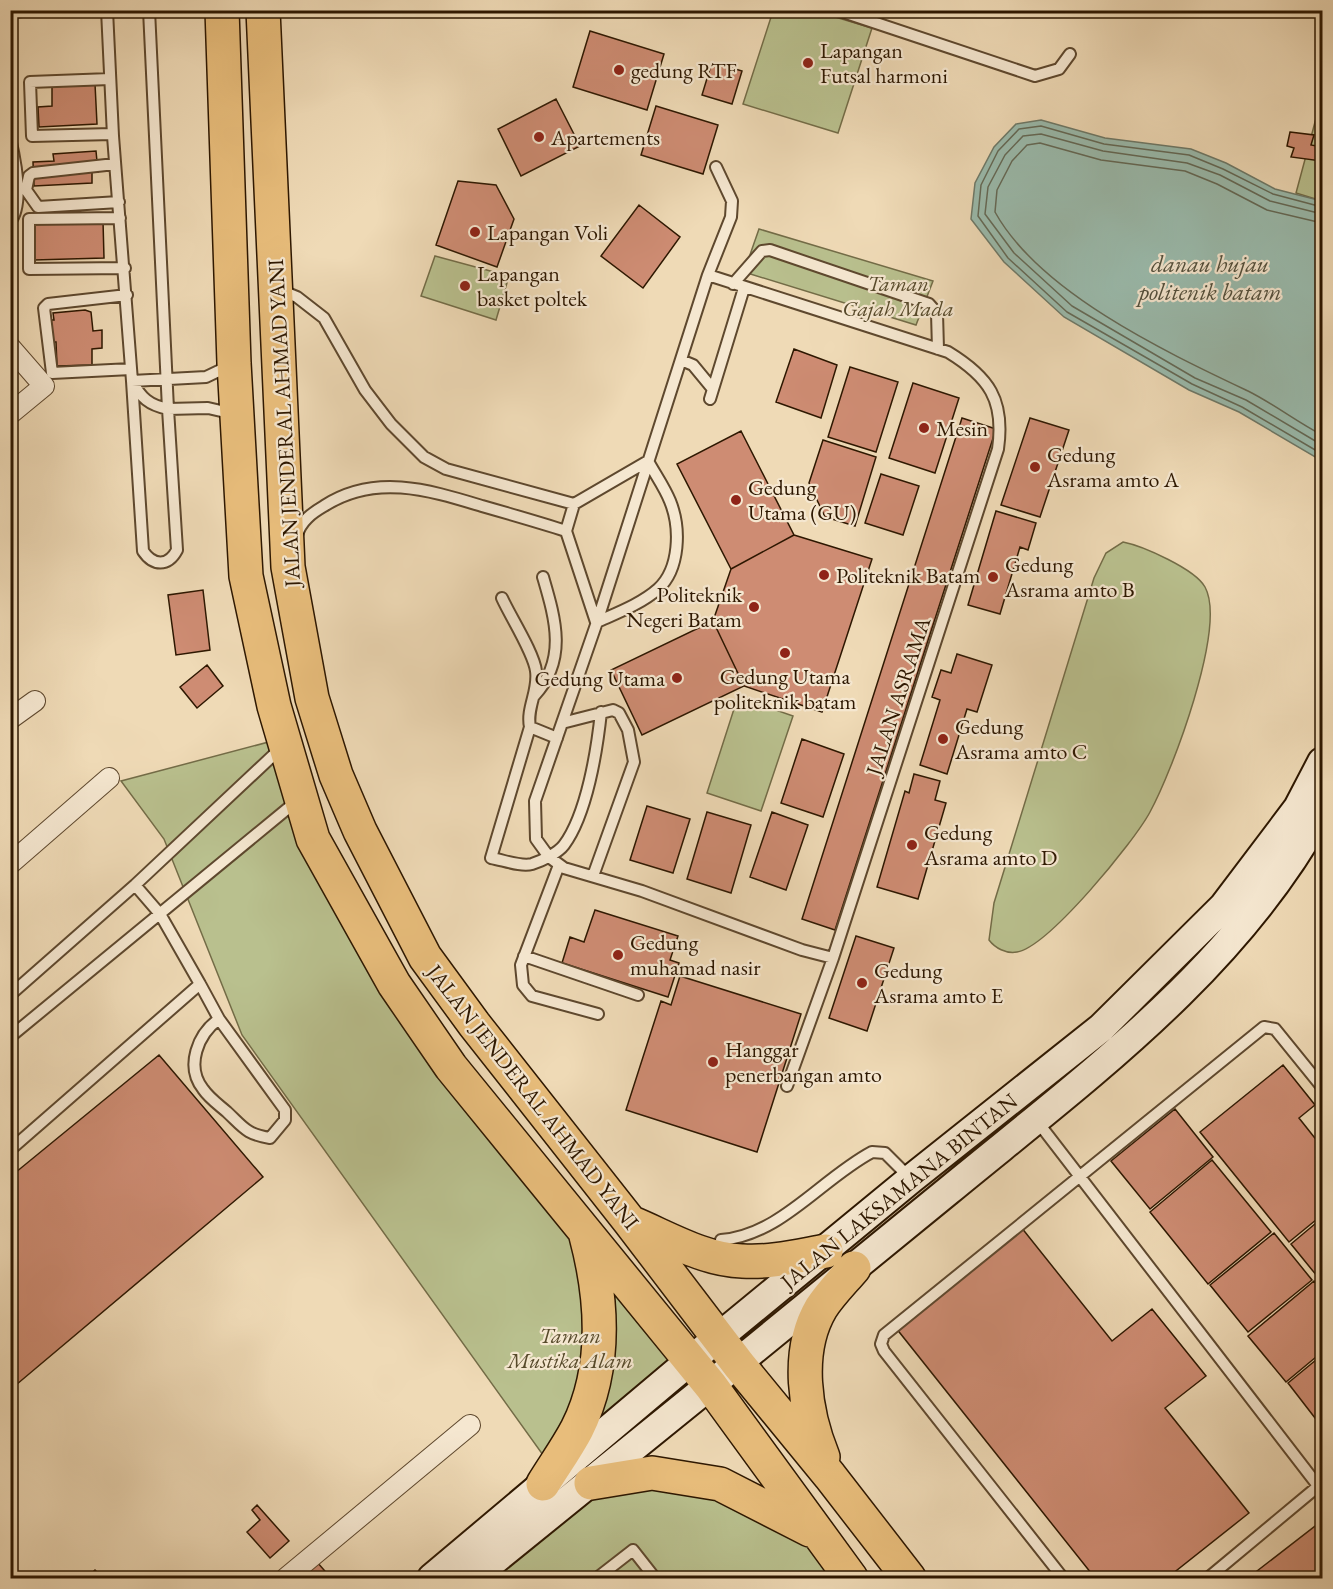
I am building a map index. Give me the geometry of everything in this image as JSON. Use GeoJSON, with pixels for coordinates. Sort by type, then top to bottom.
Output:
{"type":"FeatureCollection","features":[{"type":"Feature","properties":{"kind":"highway","name":"JALAN JENDERAL AHMAD YANI"},"geometry":{"type":"LineString","coordinates":[[222,10],[234,363],[246,576],[274,706],[313,839],[394,984],[451,1067],[711,1386],[851,1578]]}},
{"type":"Feature","properties":{"kind":"highway","name":"JALAN JENDERAL AHMAD YANI"},"geometry":{"type":"LineString","coordinates":[[263,10],[288,567],[312,698],[344,794],[425,957],[474,1024],[739,1365],[830,1476],[909,1578]]}},
{"type":"Feature","properties":{"kind":"highway"},"geometry":{"type":"LineString","coordinates":[[274,706],[292,711],[312,698]]}},
{"type":"Feature","properties":{"kind":"highway"},"geometry":{"type":"LineString","coordinates":[[630,1222],[699,1251],[741,1262],[767,1261],[826,1251]]}},
{"type":"Feature","properties":{"kind":"highway"},"geometry":{"type":"LineString","coordinates":[[543,1484],[578,1428],[595,1373],[600,1323],[586,1234]]}},
{"type":"Feature","properties":{"kind":"highway"},"geometry":{"type":"LineString","coordinates":[[830,1476],[812,1431],[808,1408],[807,1360],[810,1337],[821,1309],[854,1269]]}},
{"type":"Feature","properties":{"kind":"highway"},"geometry":{"type":"LineString","coordinates":[[591,1483],[652,1473],[720,1484],[791,1518],[817,1534]]}},
{"type":"Feature","properties":{"kind":"main road","name":"JALAN LAKSAMANA BINTAN"},"geometry":{"type":"LineString","coordinates":[[432,1578],[690,1360],[719,1339],[911,1179],[1101,1028],[1224,906],[1298,808],[1323,762]]}},
{"type":"Feature","properties":{"kind":"main road","name":"JALAN LAKSAMANA BINTAN"},"geometry":{"type":"LineString","coordinates":[[472,1578],[739,1365],[1122,1048],[1216,957],[1258,908],[1282,877],[1323,810]]}},
{"type":"Feature","properties":{"kind":"main road"},"geometry":{"type":"LineString","coordinates":[[1101,1028],[1122,1048]]}},
{"type":"Feature","properties":{"kind":"street"},"geometry":{"type":"LineString","coordinates":[[10,347],[44,386],[10,414]]}},
{"type":"Feature","properties":{"kind":"street"},"geometry":{"type":"LineString","coordinates":[[10,719],[35,701]]}},
{"type":"Feature","properties":{"kind":"street"},"geometry":{"type":"LineString","coordinates":[[10,864],[109,778]]}},
{"type":"Feature","properties":{"kind":"street"},"geometry":{"type":"LineString","coordinates":[[286,1578],[470,1425]]}},
{"type":"Feature","properties":{"kind":"lane"},"geometry":{"type":"LineString","coordinates":[[10,12],[36,10]]}},
{"type":"Feature","properties":{"kind":"lane"},"geometry":{"type":"LineString","coordinates":[[107,10],[112,134],[127,295],[143,551],[149,561],[161,564],[172,559],[177,550],[166,379],[150,10]]}},
{"type":"Feature","properties":{"kind":"lane"},"geometry":{"type":"LineString","coordinates":[[837,10],[1035,76],[1059,69],[1070,54]]}},
{"type":"Feature","properties":{"kind":"lane"},"geometry":{"type":"LineString","coordinates":[[110,79],[30,82],[32,136],[112,134]]}},
{"type":"Feature","properties":{"kind":"lane"},"geometry":{"type":"LineString","coordinates":[[10,138],[15,164],[17,210],[10,222]]}},
{"type":"Feature","properties":{"kind":"lane"},"geometry":{"type":"LineString","coordinates":[[115,164],[33,173],[29,176],[26,190],[38,207],[119,202]]}},
{"type":"Feature","properties":{"kind":"lane"},"geometry":{"type":"LineString","coordinates":[[716,168],[733,207],[731,218],[708,275],[597,622],[535,801],[536,839],[559,865],[642,891],[802,950],[833,958]]}},
{"type":"Feature","properties":{"kind":"lane"},"geometry":{"type":"LineString","coordinates":[[120,218],[29,219],[29,269],[124,268]]}},
{"type":"Feature","properties":{"kind":"lane"},"geometry":{"type":"LineString","coordinates":[[733,284],[762,251],[770,250],[929,304],[937,313],[938,349]]}},
{"type":"Feature","properties":{"kind":"lane","name":"JALAN ASRAMA"},"geometry":{"type":"LineString","coordinates":[[708,275],[938,349],[965,363],[984,382],[996,399],[1001,413],[998,448],[833,958],[787,1086]]}},
{"type":"Feature","properties":{"kind":"lane"},"geometry":{"type":"LineString","coordinates":[[681,360],[693,365],[711,394],[744,288]]}},
{"type":"Feature","properties":{"kind":"lane"},"geometry":{"type":"LineString","coordinates":[[276,289],[297,297],[324,318],[365,390],[391,424],[424,457],[446,469],[574,504]]}},
{"type":"Feature","properties":{"kind":"lane"},"geometry":{"type":"LineString","coordinates":[[127,295],[48,304],[44,308],[51,373],[131,375],[166,379],[206,377],[234,363]]}},
{"type":"Feature","properties":{"kind":"lane"},"geometry":{"type":"LineString","coordinates":[[131,375],[140,396],[153,406],[168,409],[208,408],[237,415]]}},
{"type":"Feature","properties":{"kind":"lane"},"geometry":{"type":"LineString","coordinates":[[597,622],[566,531],[574,504],[648,461]]}},
{"type":"Feature","properties":{"kind":"lane"},"geometry":{"type":"LineString","coordinates":[[597,622],[647,597],[657,590],[670,574],[676,544],[675,519],[670,500],[648,461]]}},
{"type":"Feature","properties":{"kind":"lane"},"geometry":{"type":"LineString","coordinates":[[288,567],[299,528],[309,515],[334,499],[364,489],[398,486],[428,489],[566,531]]}},
{"type":"Feature","properties":{"kind":"lane"},"geometry":{"type":"LineString","coordinates":[[534,696],[543,686],[549,672],[558,635],[543,577]]}},
{"type":"Feature","properties":{"kind":"lane"},"geometry":{"type":"LineString","coordinates":[[502,598],[536,670],[534,696],[528,715],[530,727],[491,858],[532,864],[564,844],[576,821],[596,757],[601,712]]}},
{"type":"Feature","properties":{"kind":"lane"},"geometry":{"type":"LineString","coordinates":[[562,723],[613,710],[619,713],[628,730],[634,762],[593,876]]}},
{"type":"Feature","properties":{"kind":"lane"},"geometry":{"type":"LineString","coordinates":[[530,727],[557,738]]}},
{"type":"Feature","properties":{"kind":"lane"},"geometry":{"type":"LineString","coordinates":[[10,994],[135,885],[284,745]]}},
{"type":"Feature","properties":{"kind":"lane"},"geometry":{"type":"LineString","coordinates":[[10,1037],[300,798]]}},
{"type":"Feature","properties":{"kind":"lane"},"geometry":{"type":"LineString","coordinates":[[559,865],[524,956],[520,978],[532,996],[598,1014]]}},
{"type":"Feature","properties":{"kind":"lane"},"geometry":{"type":"LineString","coordinates":[[135,885],[160,914],[219,1019],[285,1110],[285,1120],[270,1138],[251,1135],[202,1089],[196,1074],[198,1044],[206,1029],[219,1019]]}},
{"type":"Feature","properties":{"kind":"lane"},"geometry":{"type":"LineString","coordinates":[[524,956],[638,995]]}},
{"type":"Feature","properties":{"kind":"lane"},"geometry":{"type":"LineString","coordinates":[[10,1150],[200,984]]}},
{"type":"Feature","properties":{"kind":"lane"},"geometry":{"type":"LineString","coordinates":[[1063,1578],[884,1351],[881,1344],[886,1333],[1264,1027],[1275,1029],[1323,1087]]}},
{"type":"Feature","properties":{"kind":"lane"},"geometry":{"type":"LineString","coordinates":[[1035,1119],[1321,1487],[1208,1578]]}},
{"type":"Feature","properties":{"kind":"lane"},"geometry":{"type":"LineString","coordinates":[[721,1240],[739,1238],[771,1225],[872,1152],[885,1153],[911,1179]]}},
{"type":"Feature","properties":{"kind":"lane"},"geometry":{"type":"LineString","coordinates":[[597,1578],[633,1550],[655,1578]]}},
{"type":"Feature","properties":{"kind":"green space","name":"Lapangan Futsal harmoni"},"geometry":{"type":"Polygon","coordinates":[[[773,11],[815,11],[872,28],[838,133],[743,104],[773,11]]]}},
{"type":"Feature","properties":{"kind":"green space"},"geometry":{"type":"Polygon","coordinates":[[[1322,96],[1322,201],[1296,193],[1322,96]]]}},
{"type":"Feature","properties":{"kind":"green space","name":"Taman Gajah Mada"},"geometry":{"type":"Polygon","coordinates":[[[759,229],[933,281],[916,325],[744,272],[759,229]]]}},
{"type":"Feature","properties":{"kind":"green space","name":"Lapangan basket poltek"},"geometry":{"type":"Polygon","coordinates":[[[435,256],[509,276],[496,320],[421,296],[435,256]]]}},
{"type":"Feature","properties":{"kind":"green space"},"geometry":{"type":"Polygon","coordinates":[[[1123,542],[1155,553],[1180,566],[1205,587],[1210,607],[1209,633],[1194,700],[1160,792],[1150,812],[1127,846],[1089,891],[1049,932],[1031,946],[1017,952],[1005,951],[994,946],[989,940],[994,903],[1094,578],[1106,553],[1123,542]]]}},
{"type":"Feature","properties":{"kind":"green space"},"geometry":{"type":"Polygon","coordinates":[[[750,701],[793,716],[761,811],[707,793],[734,709],[750,701]]]}},
{"type":"Feature","properties":{"kind":"green space","name":"Taman Mustika Alam"},"geometry":{"type":"Polygon","coordinates":[[[280,739],[356,919],[691,1360],[543,1455],[242,1035],[164,839],[121,781],[280,739]]]}},
{"type":"Feature","properties":{"kind":"green space"},"geometry":{"type":"Polygon","coordinates":[[[620,1486],[737,1487],[855,1578],[489,1578],[591,1496],[620,1486]]]}},
{"type":"Feature","properties":{"kind":"water","name":"danau hujau politenik batam"},"geometry":{"type":"Polygon","coordinates":[[[1041,120],[1105,138],[1191,149],[1226,163],[1275,189],[1322,201],[1322,461],[1239,412],[1189,390],[1064,317],[1004,262],[971,219],[975,183],[994,147],[1016,124],[1041,120]]]}},
{"type":"Feature","properties":{"kind":"building"},"geometry":{"type":"Polygon","coordinates":[[[361,10],[387,10],[362,14],[361,10]]]}},
{"type":"Feature","properties":{"kind":"building","name":"gedung RTF"},"geometry":{"type":"Polygon","coordinates":[[[590,31],[664,54],[647,110],[573,87],[590,31]]]}},
{"type":"Feature","properties":{"kind":"building"},"geometry":{"type":"Polygon","coordinates":[[[712,62],[742,71],[732,104],[702,95],[712,62]]]}},
{"type":"Feature","properties":{"kind":"building"},"geometry":{"type":"Polygon","coordinates":[[[95,84],[97,124],[39,127],[38,107],[52,106],[52,87],[95,84]]]}},
{"type":"Feature","properties":{"kind":"building","name":"Apartements"},"geometry":{"type":"Polygon","coordinates":[[[556,99],[580,146],[521,176],[498,129],[556,99]]]}},
{"type":"Feature","properties":{"kind":"building"},"geometry":{"type":"Polygon","coordinates":[[[656,106],[718,125],[703,174],[641,155],[656,106]]]}},
{"type":"Feature","properties":{"kind":"building"},"geometry":{"type":"Polygon","coordinates":[[[1290,132],[1314,135],[1311,145],[1322,147],[1321,161],[1291,157],[1294,148],[1287,146],[1290,132]]]}},
{"type":"Feature","properties":{"kind":"building"},"geometry":{"type":"Polygon","coordinates":[[[96,151],[98,172],[92,172],[92,183],[34,186],[33,162],[54,161],[53,154],[96,151]]]}},
{"type":"Feature","properties":{"kind":"building","name":"Lapangan Voli"},"geometry":{"type":"Polygon","coordinates":[[[458,181],[496,185],[514,219],[497,267],[436,245],[458,181]]]}},
{"type":"Feature","properties":{"kind":"building"},"geometry":{"type":"Polygon","coordinates":[[[639,205],[680,237],[643,288],[601,256],[639,205]]]}},
{"type":"Feature","properties":{"kind":"building"},"geometry":{"type":"Polygon","coordinates":[[[103,221],[104,258],[34,260],[33,223],[103,221]]]}},
{"type":"Feature","properties":{"kind":"building"},"geometry":{"type":"Polygon","coordinates":[[[85,310],[91,312],[93,331],[102,330],[102,348],[92,349],[92,365],[57,366],[56,342],[47,342],[50,320],[54,320],[53,313],[85,310]]]}},
{"type":"Feature","properties":{"kind":"building"},"geometry":{"type":"Polygon","coordinates":[[[794,349],[837,365],[821,418],[776,402],[794,349]]]}},
{"type":"Feature","properties":{"kind":"building","name":"Mesin"},"geometry":{"type":"Polygon","coordinates":[[[850,367],[898,382],[876,452],[828,437],[850,367]]]}},
{"type":"Feature","properties":{"kind":"building","name":"Mesin"},"geometry":{"type":"Polygon","coordinates":[[[913,383],[959,398],[935,473],[889,458],[913,383]]]}},
{"type":"Feature","properties":{"kind":"building"},"geometry":{"type":"Polygon","coordinates":[[[962,418],[996,429],[835,930],[802,919],[962,418]]]}},
{"type":"Feature","properties":{"kind":"building","name":"Gedung Asrama amto A"},"geometry":{"type":"Polygon","coordinates":[[[1030,418],[1069,430],[1040,517],[1001,505],[1030,418]]]}},
{"type":"Feature","properties":{"kind":"building","name":"Gedung Utama (GU)"},"geometry":{"type":"Polygon","coordinates":[[[741,431],[794,535],[731,569],[677,464],[741,431]]]}},
{"type":"Feature","properties":{"kind":"building"},"geometry":{"type":"Polygon","coordinates":[[[823,440],[876,457],[855,526],[825,517],[809,483],[823,440]]]}},
{"type":"Feature","properties":{"kind":"building","name":"Mesin"},"geometry":{"type":"Polygon","coordinates":[[[881,474],[919,486],[903,535],[865,523],[881,474]]]}},
{"type":"Feature","properties":{"kind":"building","name":"Gedung Asrama amto B"},"geometry":{"type":"Polygon","coordinates":[[[996,511],[1036,523],[1028,550],[1020,547],[1000,614],[968,605],[996,511]]]}},
{"type":"Feature","properties":{"kind":"building","name":"Gedung Utama politeknik batam"},"geometry":{"type":"Polygon","coordinates":[[[794,535],[872,559],[822,712],[744,686],[713,621],[731,569],[794,535]]]}},
{"type":"Feature","properties":{"kind":"building"},"geometry":{"type":"Polygon","coordinates":[[[203,590],[210,650],[176,655],[168,595],[203,590]]]}},
{"type":"Feature","properties":{"kind":"building","name":"Gedung Utama"},"geometry":{"type":"Polygon","coordinates":[[[713,621],[744,686],[642,735],[611,670],[713,621]]]}},
{"type":"Feature","properties":{"kind":"building","name":"Gedung Asrama amto C"},"geometry":{"type":"Polygon","coordinates":[[[957,654],[992,665],[977,712],[967,709],[947,774],[920,765],[940,700],[932,697],[941,670],[951,673],[957,654]]]}},
{"type":"Feature","properties":{"kind":"building"},"geometry":{"type":"Polygon","coordinates":[[[207,665],[223,686],[197,708],[180,687],[207,665]]]}},
{"type":"Feature","properties":{"kind":"building"},"geometry":{"type":"Polygon","coordinates":[[[802,739],[844,754],[823,817],[781,803],[802,739]]]}},
{"type":"Feature","properties":{"kind":"building","name":"Gedung Asrama amto D"},"geometry":{"type":"Polygon","coordinates":[[[914,774],[940,781],[935,800],[946,803],[918,899],[877,887],[905,791],[909,793],[914,774]]]}},
{"type":"Feature","properties":{"kind":"building"},"geometry":{"type":"Polygon","coordinates":[[[647,806],[690,819],[673,873],[630,860],[647,806]]]}},
{"type":"Feature","properties":{"kind":"building"},"geometry":{"type":"Polygon","coordinates":[[[707,812],[751,825],[731,893],[687,879],[707,812]]]}},
{"type":"Feature","properties":{"kind":"building"},"geometry":{"type":"Polygon","coordinates":[[[772,812],[808,825],[786,890],[750,877],[772,812]]]}},
{"type":"Feature","properties":{"kind":"building","name":"Gedung muhamad nasir"},"geometry":{"type":"Polygon","coordinates":[[[595,910],[678,936],[670,960],[679,963],[668,997],[562,963],[570,937],[584,942],[595,910]]]}},
{"type":"Feature","properties":{"kind":"building","name":"Gedung Asrama amto E"},"geometry":{"type":"Polygon","coordinates":[[[856,936],[894,948],[867,1031],[829,1018],[856,936]]]}},
{"type":"Feature","properties":{"kind":"building","name":"Hanggar penerbangan amto"},"geometry":{"type":"Polygon","coordinates":[[[680,976],[801,1014],[757,1152],[626,1110],[661,1001],[671,1005],[680,976]]]}},
{"type":"Feature","properties":{"kind":"building"},"geometry":{"type":"Polygon","coordinates":[[[159,1055],[263,1177],[10,1390],[10,1177],[159,1055]]]}},
{"type":"Feature","properties":{"kind":"building"},"geometry":{"type":"Polygon","coordinates":[[[1283,1065],[1315,1105],[1299,1118],[1322,1147],[1322,1215],[1289,1242],[1200,1132],[1283,1065]]]}},
{"type":"Feature","properties":{"kind":"building"},"geometry":{"type":"Polygon","coordinates":[[[1175,1109],[1213,1157],[1150,1209],[1111,1161],[1175,1109]]]}},
{"type":"Feature","properties":{"kind":"building"},"geometry":{"type":"Polygon","coordinates":[[[1212,1160],[1271,1232],[1208,1284],[1150,1212],[1212,1160]]]}},
{"type":"Feature","properties":{"kind":"building"},"geometry":{"type":"Polygon","coordinates":[[[1322,1218],[1322,1272],[1317,1276],[1291,1244],[1322,1218]]]}},
{"type":"Feature","properties":{"kind":"building"},"geometry":{"type":"Polygon","coordinates":[[[1021,1227],[1112,1341],[1152,1309],[1206,1376],[1165,1408],[1249,1513],[1167,1578],[1095,1578],[896,1328],[1021,1227]]]}},
{"type":"Feature","properties":{"kind":"building"},"geometry":{"type":"Polygon","coordinates":[[[1274,1233],[1312,1280],[1248,1332],[1210,1285],[1274,1233]]]}},
{"type":"Feature","properties":{"kind":"building"},"geometry":{"type":"Polygon","coordinates":[[[1314,1281],[1322,1291],[1322,1352],[1286,1382],[1248,1336],[1314,1281]]]}},
{"type":"Feature","properties":{"kind":"building"},"geometry":{"type":"Polygon","coordinates":[[[1322,1355],[1322,1427],[1288,1383],[1322,1355]]]}},
{"type":"Feature","properties":{"kind":"building"},"geometry":{"type":"Polygon","coordinates":[[[257,1505],[289,1541],[270,1558],[247,1532],[260,1520],[252,1510],[257,1505]]]}},
{"type":"Feature","properties":{"kind":"building"},"geometry":{"type":"Polygon","coordinates":[[[1319,1523],[1322,1527],[1322,1578],[1248,1578],[1319,1523]]]}},
{"type":"Feature","properties":{"kind":"building"},"geometry":{"type":"Polygon","coordinates":[[[317,1562],[331,1578],[296,1578],[317,1562]]]}},
{"type":"Feature","properties":{"kind":"building"},"geometry":{"type":"Polygon","coordinates":[[[95,1570],[103,1578],[86,1578],[95,1570]]]}},
{"type":"Feature","properties":{"kind":"place","name":"Lapangan Futsal harmoni"},"geometry":{"type":"Point","coordinates":[808,63]}},
{"type":"Feature","properties":{"kind":"place","name":"gedung RTF"},"geometry":{"type":"Point","coordinates":[619,70]}},
{"type":"Feature","properties":{"kind":"place","name":"Apartements"},"geometry":{"type":"Point","coordinates":[539,137]}},
{"type":"Feature","properties":{"kind":"place","name":"Lapangan Voli"},"geometry":{"type":"Point","coordinates":[475,232]}},
{"type":"Feature","properties":{"kind":"place","name":"Lapangan basket poltek"},"geometry":{"type":"Point","coordinates":[465,286]}},
{"type":"Feature","properties":{"kind":"place","name":"Mesin"},"geometry":{"type":"Point","coordinates":[924,428]}},
{"type":"Feature","properties":{"kind":"place","name":"Gedung Asrama amto A"},"geometry":{"type":"Point","coordinates":[1035,467]}},
{"type":"Feature","properties":{"kind":"place","name":"Gedung Utama (GU)"},"geometry":{"type":"Point","coordinates":[736,500]}},
{"type":"Feature","properties":{"kind":"place","name":"Politeknik Batam"},"geometry":{"type":"Point","coordinates":[824,575]}},
{"type":"Feature","properties":{"kind":"place","name":"Gedung Asrama amto B"},"geometry":{"type":"Point","coordinates":[993,577]}},
{"type":"Feature","properties":{"kind":"place","name":"Politeknik Negeri Batam"},"geometry":{"type":"Point","coordinates":[754,607]}},
{"type":"Feature","properties":{"kind":"place","name":"Gedung Utama politeknik batam"},"geometry":{"type":"Point","coordinates":[785,653]}},
{"type":"Feature","properties":{"kind":"place","name":"Gedung Utama"},"geometry":{"type":"Point","coordinates":[677,678]}},
{"type":"Feature","properties":{"kind":"place","name":"Gedung Asrama amto C"},"geometry":{"type":"Point","coordinates":[943,739]}},
{"type":"Feature","properties":{"kind":"place","name":"Gedung Asrama amto D"},"geometry":{"type":"Point","coordinates":[912,845]}},
{"type":"Feature","properties":{"kind":"place","name":"Gedung muhamad nasir"},"geometry":{"type":"Point","coordinates":[618,955]}},
{"type":"Feature","properties":{"kind":"place","name":"Gedung Asrama amto E"},"geometry":{"type":"Point","coordinates":[862,983]}},
{"type":"Feature","properties":{"kind":"place","name":"Hanggar penerbangan amto"},"geometry":{"type":"Point","coordinates":[713,1062]}}]}
